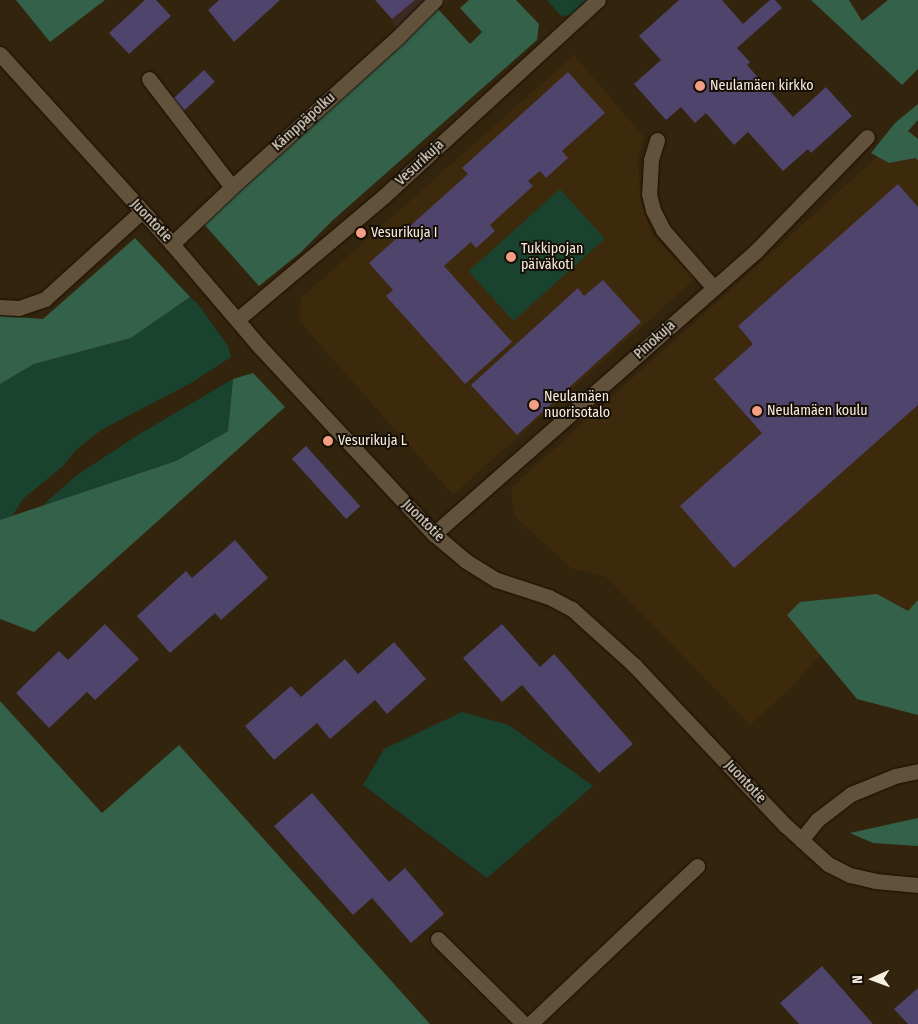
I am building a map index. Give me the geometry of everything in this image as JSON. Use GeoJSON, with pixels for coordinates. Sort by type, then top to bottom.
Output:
{"type":"FeatureCollection","features":[{"type":"Feature","properties":{"kind":"street","name":"Kämppäpolku"},"geometry":{"type":"LineString","coordinates":[[172,244],[232,187],[398,37],[435,0]]}},
{"type":"Feature","properties":{"kind":"street","name":"Vesurikuja"},"geometry":{"type":"LineString","coordinates":[[238,319],[384,196],[598,0]]}},
{"type":"Feature","properties":{"kind":"street","name":"Juontotie"},"geometry":{"type":"LineString","coordinates":[[0,54],[141,212],[172,244],[260,347],[434,534],[466,561],[497,580],[549,597],[572,609],[635,666],[800,840],[828,864],[850,875],[918,885]]}},
{"type":"Feature","properties":{"kind":"street"},"geometry":{"type":"LineString","coordinates":[[149,79],[232,187]]}},
{"type":"Feature","properties":{"kind":"street","name":"Pinokuja"},"geometry":{"type":"LineString","coordinates":[[434,534],[756,250],[867,138]]}},
{"type":"Feature","properties":{"kind":"street"},"geometry":{"type":"LineString","coordinates":[[657,140],[651,160],[649,194],[653,210],[663,230],[714,288]]}},
{"type":"Feature","properties":{"kind":"street"},"geometry":{"type":"LineString","coordinates":[[0,307],[19,308],[45,299],[141,212]]}},
{"type":"Feature","properties":{"kind":"street"},"geometry":{"type":"LineString","coordinates":[[800,840],[817,820],[851,794],[895,776],[918,771]]}},
{"type":"Feature","properties":{"kind":"street"},"geometry":{"type":"LineString","coordinates":[[530,1024],[697,866]]}},
{"type":"Feature","properties":{"kind":"street"},"geometry":{"type":"LineString","coordinates":[[438,938],[524,1024]]}},
{"type":"Feature","properties":{"kind":"shaded area"},"geometry":{"type":"Polygon","coordinates":[[[375,0],[448,0],[410,36],[398,37],[392,19],[375,0]]]}},
{"type":"Feature","properties":{"kind":"shaded area","name":"Tukkipojan päiväkoti"},"geometry":{"type":"Polygon","coordinates":[[[574,55],[644,137],[638,159],[641,203],[653,235],[695,279],[453,495],[299,321],[301,298],[574,55]]]}},
{"type":"Feature","properties":{"kind":"shaded area","name":"Neulamäen koulu"},"geometry":{"type":"Polygon","coordinates":[[[898,138],[918,155],[918,616],[884,624],[820,655],[792,687],[750,725],[606,577],[571,568],[514,516],[511,488],[898,138]]]}},
{"type":"Feature","properties":{"kind":"green space"},"geometry":{"type":"Polygon","coordinates":[[[16,0],[105,0],[50,42],[16,0]]]}},
{"type":"Feature","properties":{"kind":"green space"},"geometry":{"type":"Polygon","coordinates":[[[469,0],[516,0],[539,24],[537,40],[333,220],[300,253],[259,286],[203,223],[438,9],[470,44],[482,32],[460,8],[469,0]]]}},
{"type":"Feature","properties":{"kind":"green space"},"geometry":{"type":"Polygon","coordinates":[[[547,0],[587,0],[571,15],[561,16],[547,0]]]}},
{"type":"Feature","properties":{"kind":"green space"},"geometry":{"type":"Polygon","coordinates":[[[811,0],[849,0],[862,21],[888,0],[918,0],[918,69],[902,85],[811,0]]]}},
{"type":"Feature","properties":{"kind":"green space"},"geometry":{"type":"Polygon","coordinates":[[[918,104],[918,120],[908,131],[918,139],[918,160],[915,158],[889,163],[871,153],[895,123],[918,104]]]}},
{"type":"Feature","properties":{"kind":"green space"},"geometry":{"type":"Polygon","coordinates":[[[560,189],[605,239],[513,321],[469,271],[560,189]]]}},
{"type":"Feature","properties":{"kind":"green space"},"geometry":{"type":"Polygon","coordinates":[[[135,238],[190,297],[131,338],[34,364],[0,384],[0,316],[43,319],[135,238]]]}},
{"type":"Feature","properties":{"kind":"green space"},"geometry":{"type":"Polygon","coordinates":[[[190,297],[198,304],[228,346],[231,357],[191,383],[101,430],[77,449],[62,467],[24,498],[12,516],[0,520],[0,384],[34,364],[131,338],[190,297]]]}},
{"type":"Feature","properties":{"kind":"green space"},"geometry":{"type":"Polygon","coordinates":[[[253,373],[285,407],[34,632],[0,619],[0,520],[176,461],[228,431],[233,379],[253,373]]]}},
{"type":"Feature","properties":{"kind":"green space"},"geometry":{"type":"Polygon","coordinates":[[[233,379],[228,431],[176,461],[42,506],[77,475],[138,435],[233,379]]]}},
{"type":"Feature","properties":{"kind":"green space"},"geometry":{"type":"Polygon","coordinates":[[[877,594],[908,611],[918,600],[918,715],[857,699],[787,615],[800,602],[877,594]]]}},
{"type":"Feature","properties":{"kind":"green space"},"geometry":{"type":"Polygon","coordinates":[[[0,701],[102,813],[179,745],[430,1024],[0,1024],[0,701]]]}},
{"type":"Feature","properties":{"kind":"green space"},"geometry":{"type":"Polygon","coordinates":[[[462,712],[509,725],[593,786],[487,878],[363,785],[384,749],[462,712]]]}},
{"type":"Feature","properties":{"kind":"green space"},"geometry":{"type":"Polygon","coordinates":[[[918,818],[918,846],[873,843],[850,833],[918,818]]]}},
{"type":"Feature","properties":{"kind":"building"},"geometry":{"type":"Polygon","coordinates":[[[145,0],[156,0],[171,16],[129,54],[109,33],[145,0]]]}},
{"type":"Feature","properties":{"kind":"building"},"geometry":{"type":"Polygon","coordinates":[[[219,0],[280,0],[234,42],[208,10],[219,0]]]}},
{"type":"Feature","properties":{"kind":"building"},"geometry":{"type":"Polygon","coordinates":[[[375,0],[415,0],[392,19],[375,0]]]}},
{"type":"Feature","properties":{"kind":"building","name":"Neulamäen kirkko"},"geometry":{"type":"Polygon","coordinates":[[[679,0],[722,0],[743,24],[770,0],[775,0],[782,8],[737,48],[750,62],[747,65],[793,117],[826,87],[852,116],[811,153],[808,149],[783,171],[748,132],[734,145],[706,113],[695,123],[681,107],[666,120],[634,84],[661,60],[639,36],[679,0]]]}},
{"type":"Feature","properties":{"kind":"building"},"geometry":{"type":"Polygon","coordinates":[[[204,70],[215,82],[183,111],[173,99],[204,70]]]}},
{"type":"Feature","properties":{"kind":"building"},"geometry":{"type":"Polygon","coordinates":[[[568,72],[605,113],[562,151],[568,158],[546,178],[540,171],[528,181],[533,186],[490,225],[495,231],[476,248],[471,242],[444,266],[512,342],[465,384],[386,296],[393,290],[369,263],[468,174],[462,168],[568,72]]]}},
{"type":"Feature","properties":{"kind":"building"},"geometry":{"type":"Polygon","coordinates":[[[898,184],[918,207],[918,405],[734,568],[680,506],[762,433],[714,379],[753,344],[738,326],[898,184]]]}},
{"type":"Feature","properties":{"kind":"building"},"geometry":{"type":"Polygon","coordinates":[[[603,280],[641,322],[517,435],[471,385],[578,288],[584,296],[603,280]]]}},
{"type":"Feature","properties":{"kind":"building"},"geometry":{"type":"Polygon","coordinates":[[[306,446],[360,506],[346,519],[292,459],[306,446]]]}},
{"type":"Feature","properties":{"kind":"building"},"geometry":{"type":"Polygon","coordinates":[[[235,540],[268,578],[221,620],[215,613],[170,653],[137,616],[186,571],[192,578],[235,540]]]}},
{"type":"Feature","properties":{"kind":"building"},"geometry":{"type":"Polygon","coordinates":[[[105,624],[139,659],[95,700],[87,692],[49,728],[16,693],[59,651],[68,660],[105,624]]]}},
{"type":"Feature","properties":{"kind":"building"},"geometry":{"type":"Polygon","coordinates":[[[502,624],[540,667],[554,654],[633,744],[599,773],[522,685],[502,702],[463,658],[502,624]]]}},
{"type":"Feature","properties":{"kind":"building"},"geometry":{"type":"Polygon","coordinates":[[[394,642],[426,679],[387,714],[375,700],[330,739],[317,723],[274,760],[245,726],[291,686],[301,697],[345,659],[358,674],[394,642]]]}},
{"type":"Feature","properties":{"kind":"building"},"geometry":{"type":"Polygon","coordinates":[[[312,793],[389,882],[405,868],[444,914],[411,943],[372,898],[353,915],[274,826],[312,793]]]}},
{"type":"Feature","properties":{"kind":"building"},"geometry":{"type":"Polygon","coordinates":[[[822,966],[873,1024],[799,1024],[780,1003],[822,966]]]}},
{"type":"Feature","properties":{"kind":"building"},"geometry":{"type":"Polygon","coordinates":[[[918,988],[918,1024],[908,1024],[894,1009],[918,988]]]}},
{"type":"Feature","properties":{"kind":"place","name":"Neulamäen kirkko"},"geometry":{"type":"Point","coordinates":[700,86]}},
{"type":"Feature","properties":{"kind":"place","name":"Vesurikuja I"},"geometry":{"type":"Point","coordinates":[361,233]}},
{"type":"Feature","properties":{"kind":"place","name":"Tukkipojan päiväkoti"},"geometry":{"type":"Point","coordinates":[511,257]}},
{"type":"Feature","properties":{"kind":"place","name":"Neulamäen nuorisotalo"},"geometry":{"type":"Point","coordinates":[534,405]}},
{"type":"Feature","properties":{"kind":"place","name":"Neulamäen koulu"},"geometry":{"type":"Point","coordinates":[757,411]}},
{"type":"Feature","properties":{"kind":"place","name":"Vesurikuja L"},"geometry":{"type":"Point","coordinates":[328,441]}}]}
